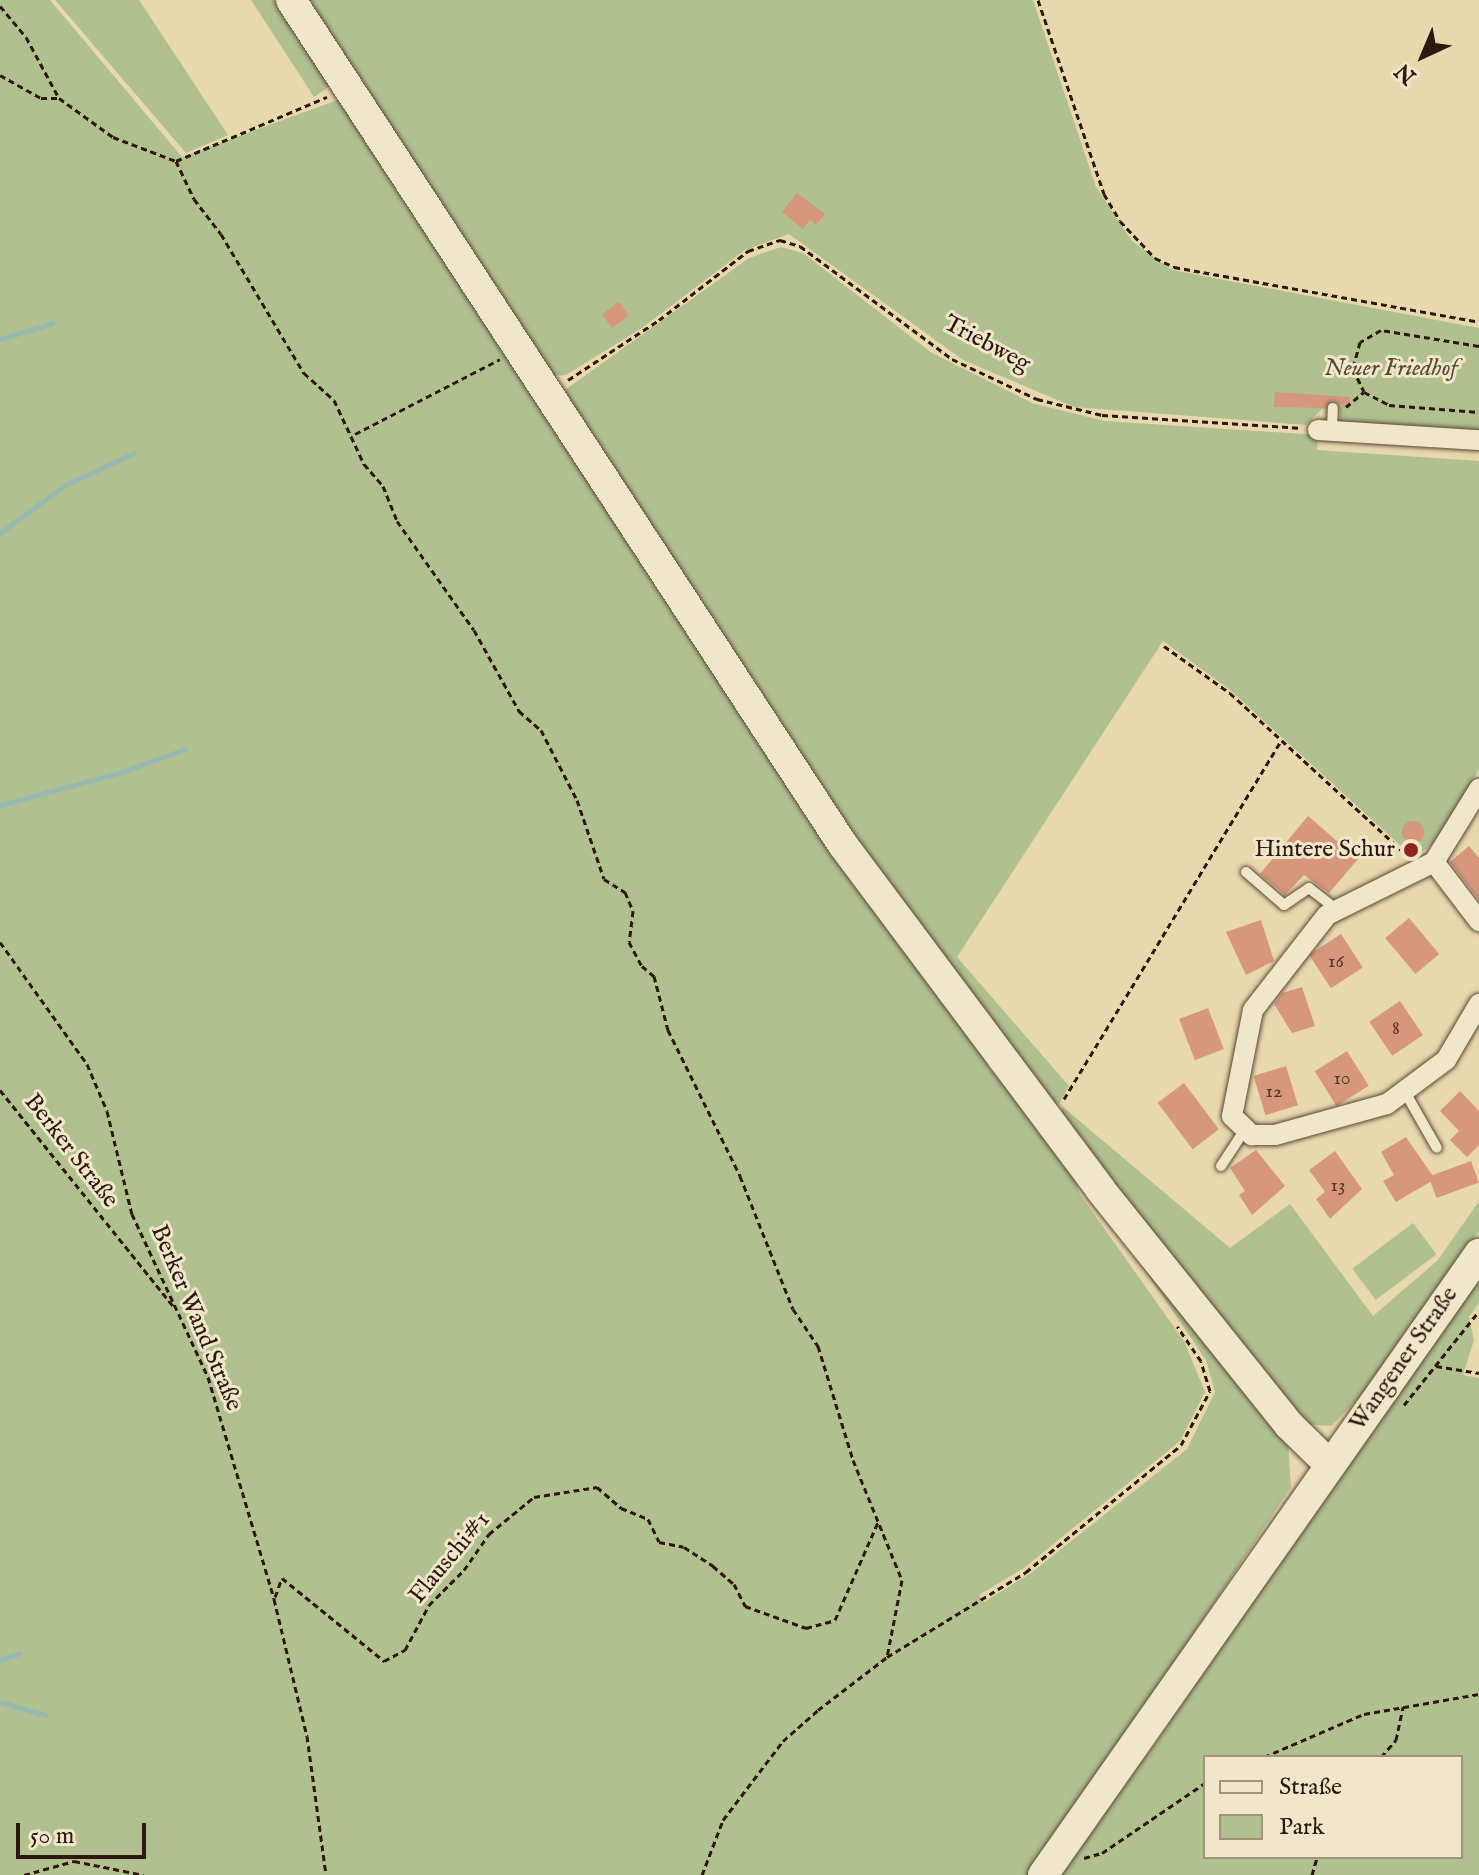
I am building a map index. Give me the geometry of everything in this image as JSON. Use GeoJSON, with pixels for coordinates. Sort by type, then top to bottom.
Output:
{"type":"FeatureCollection","features":[{"type":"Feature","properties":{"kind":"main road"},"geometry":{"type":"LineString","coordinates":[[291,0],[812,800],[1051,1126],[1289,1425],[1329,1464]]}},
{"type":"Feature","properties":{"kind":"main road","name":"Wangener Straße"},"geometry":{"type":"LineString","coordinates":[[1046,1871],[1479,1254]]}},
{"type":"Feature","properties":{"kind":"street"},"geometry":{"type":"LineString","coordinates":[[1329,422],[1479,440]]}},
{"type":"Feature","properties":{"kind":"street"},"geometry":{"type":"LineString","coordinates":[[1479,789],[1426,865],[1336,909],[1315,926],[1253,1010],[1231,1107],[1244,1131],[1261,1136],[1294,1131],[1387,1104],[1446,1060],[1479,1004]]}},
{"type":"Feature","properties":{"kind":"street"},"geometry":{"type":"LineString","coordinates":[[1426,865],[1479,921]]}},
{"type":"Feature","properties":{"kind":"lane"},"geometry":{"type":"LineString","coordinates":[[1246,872],[1284,905],[1309,888],[1336,909]]}},
{"type":"Feature","properties":{"kind":"lane"},"geometry":{"type":"LineString","coordinates":[[1405,1092],[1437,1148]]}},
{"type":"Feature","properties":{"kind":"lane"},"geometry":{"type":"LineString","coordinates":[[1221,1166],[1244,1131]]}},
{"type":"Feature","properties":{"kind":"path"},"geometry":{"type":"LineString","coordinates":[[1038,0],[1104,194],[1120,221],[1155,258],[1174,267],[1479,322]]}},
{"type":"Feature","properties":{"kind":"path"},"geometry":{"type":"LineString","coordinates":[[0,6],[26,37],[59,98],[113,137],[176,161],[306,107]]}},
{"type":"Feature","properties":{"kind":"path"},"geometry":{"type":"LineString","coordinates":[[0,75],[41,98],[59,98]]}},
{"type":"Feature","properties":{"kind":"path"},"geometry":{"type":"LineString","coordinates":[[176,161],[194,199],[221,234],[304,373],[334,400],[355,434],[364,464],[383,486],[397,521],[474,630],[519,711],[541,730],[577,800],[604,879],[625,892],[633,911],[629,942],[642,966],[654,976],[668,1030],[740,1176],[793,1309],[818,1346],[853,1460],[902,1580],[887,1657]]}},
{"type":"Feature","properties":{"kind":"path","name":"Triebweg"},"geometry":{"type":"LineString","coordinates":[[548,392],[659,320],[748,251],[780,240],[800,246],[952,359],[1037,399],[1102,415],[1329,422]]}},
{"type":"Feature","properties":{"kind":"path"},"geometry":{"type":"LineString","coordinates":[[1479,346],[1381,330],[1360,342],[1354,355],[1353,369],[1364,392],[1389,405],[1479,412]]}},
{"type":"Feature","properties":{"kind":"path"},"geometry":{"type":"LineString","coordinates":[[355,434],[520,350]]}},
{"type":"Feature","properties":{"kind":"path"},"geometry":{"type":"LineString","coordinates":[[1329,422],[1364,392]]}},
{"type":"Feature","properties":{"kind":"path"},"geometry":{"type":"LineString","coordinates":[[1164,646],[1230,693],[1426,865]]}},
{"type":"Feature","properties":{"kind":"path"},"geometry":{"type":"LineString","coordinates":[[1051,1126],[1281,740]]}},
{"type":"Feature","properties":{"kind":"path","name":"Berker Wand Straße"},"geometry":{"type":"LineString","coordinates":[[0,942],[87,1064],[107,1111],[132,1214],[212,1390],[274,1599],[307,1736],[326,1875]]}},
{"type":"Feature","properties":{"kind":"path","name":"Berker Straße"},"geometry":{"type":"LineString","coordinates":[[0,1090],[175,1308]]}},
{"type":"Feature","properties":{"kind":"path"},"geometry":{"type":"LineString","coordinates":[[702,1875],[723,1820],[783,1741],[887,1657],[1026,1572],[1181,1445],[1210,1391],[1201,1361],[1175,1323]]}},
{"type":"Feature","properties":{"kind":"path"},"geometry":{"type":"LineString","coordinates":[[1436,1366],[1479,1373]]}},
{"type":"Feature","properties":{"kind":"path","name":"Flauschi#1"},"geometry":{"type":"LineString","coordinates":[[274,1599],[282,1578],[384,1661],[405,1650],[429,1605],[464,1570],[489,1534],[534,1497],[597,1487],[621,1508],[648,1519],[659,1542],[684,1547],[713,1566],[734,1584],[745,1606],[806,1628],[835,1620],[879,1520]]}},
{"type":"Feature","properties":{"kind":"path"},"geometry":{"type":"LineString","coordinates":[[1269,1755],[1364,1714],[1479,1694]]}},
{"type":"Feature","properties":{"kind":"path"},"geometry":{"type":"LineString","coordinates":[[1383,1755],[1396,1740],[1404,1705]]}},
{"type":"Feature","properties":{"kind":"path"},"geometry":{"type":"LineString","coordinates":[[1046,1871],[1102,1853],[1203,1784]]}},
{"type":"Feature","properties":{"kind":"path"},"geometry":{"type":"LineString","coordinates":[[24,1875],[74,1861],[144,1875]]}},
{"type":"Feature","properties":{"kind":"green space"},"geometry":{"type":"Polygon","coordinates":[[[0,0],[50,0],[182,157],[343,98],[975,1040],[989,1068],[1072,1164],[1079,1193],[1184,1341],[1205,1392],[1180,1441],[1024,1568],[979,1595],[984,1602],[1031,1573],[1187,1449],[1215,1392],[1206,1360],[1109,1218],[1288,1444],[1291,1487],[1033,1875],[0,1875],[0,0]]]}},
{"type":"Feature","properties":{"kind":"green space"},"geometry":{"type":"Polygon","coordinates":[[[55,0],[139,0],[228,135],[186,153],[55,0]]]}},
{"type":"Feature","properties":{"kind":"green space"},"geometry":{"type":"Polygon","coordinates":[[[251,0],[275,0],[330,86],[314,97],[251,0]]]}},
{"type":"Feature","properties":{"kind":"green space","name":"Neuer Friedhof"},"geometry":{"type":"Polygon","coordinates":[[[305,0],[1033,0],[1096,187],[1132,241],[1172,270],[1479,328],[1479,432],[1340,423],[1340,410],[1322,409],[1306,425],[1074,407],[963,360],[789,234],[745,250],[642,328],[566,375],[552,376],[305,0]]]}},
{"type":"Feature","properties":{"kind":"green space"},"geometry":{"type":"Polygon","coordinates":[[[781,247],[803,253],[932,353],[1032,403],[1105,421],[1318,435],[1317,450],[1479,461],[1479,769],[1440,838],[1414,858],[1229,689],[1163,641],[957,957],[1069,1086],[1054,1113],[866,861],[562,398],[565,390],[749,258],[781,247]]]}},
{"type":"Feature","properties":{"kind":"green space"},"geometry":{"type":"Polygon","coordinates":[[[1063,1107],[1230,1248],[1290,1204],[1373,1316],[1438,1260],[1479,1201],[1479,1231],[1359,1398],[1331,1426],[1302,1424],[1057,1121],[1063,1107]]]}},
{"type":"Feature","properties":{"kind":"green space"},"geometry":{"type":"Polygon","coordinates":[[[1413,1223],[1436,1254],[1376,1300],[1352,1269],[1413,1223]]]}},
{"type":"Feature","properties":{"kind":"green space"},"geometry":{"type":"Polygon","coordinates":[[[1479,1272],[1479,1303],[1469,1317],[1474,1340],[1463,1375],[1479,1378],[1479,1875],[1054,1875],[1150,1751],[1479,1272]]]}},
{"type":"Feature","properties":{"kind":"building"},"geometry":{"type":"Polygon","coordinates":[[[797,193],[825,214],[816,225],[810,220],[803,229],[782,212],[797,193]]]}},
{"type":"Feature","properties":{"kind":"building"},"geometry":{"type":"Polygon","coordinates":[[[619,302],[629,316],[612,328],[602,314],[619,302]]]}},
{"type":"Feature","properties":{"kind":"building"},"geometry":{"type":"Polygon","coordinates":[[[1275,392],[1350,397],[1349,408],[1333,400],[1325,408],[1274,407],[1275,392]]]}},
{"type":"Feature","properties":{"kind":"building"},"geometry":{"type":"Polygon","coordinates":[[[1308,816],[1358,859],[1329,893],[1304,875],[1285,895],[1260,874],[1308,816]]]}},
{"type":"Feature","properties":{"kind":"building"},"geometry":{"type":"Polygon","coordinates":[[[1413,821],[1421,824],[1424,832],[1421,840],[1413,843],[1405,840],[1402,832],[1405,824],[1413,821]]]}},
{"type":"Feature","properties":{"kind":"building"},"geometry":{"type":"Polygon","coordinates":[[[1469,846],[1479,858],[1479,900],[1450,862],[1469,846]]]}},
{"type":"Feature","properties":{"kind":"building"},"geometry":{"type":"Polygon","coordinates":[[[1409,918],[1439,954],[1415,974],[1385,938],[1409,918]]]}},
{"type":"Feature","properties":{"kind":"building"},"geometry":{"type":"Polygon","coordinates":[[[1261,920],[1274,961],[1246,975],[1226,932],[1261,920]]]}},
{"type":"Feature","properties":{"kind":"building"},"geometry":{"type":"Polygon","coordinates":[[[1341,934],[1363,968],[1331,988],[1309,955],[1341,934]]]}},
{"type":"Feature","properties":{"kind":"building"},"geometry":{"type":"Polygon","coordinates":[[[1302,987],[1315,1026],[1292,1033],[1274,1004],[1282,993],[1302,987]]]}},
{"type":"Feature","properties":{"kind":"building"},"geometry":{"type":"Polygon","coordinates":[[[1400,1001],[1423,1035],[1392,1056],[1369,1022],[1400,1001]]]}},
{"type":"Feature","properties":{"kind":"building"},"geometry":{"type":"Polygon","coordinates":[[[1208,1008],[1224,1049],[1195,1060],[1179,1019],[1208,1008]]]}},
{"type":"Feature","properties":{"kind":"building"},"geometry":{"type":"Polygon","coordinates":[[[1347,1051],[1369,1086],[1337,1106],[1315,1071],[1347,1051]]]}},
{"type":"Feature","properties":{"kind":"building"},"geometry":{"type":"Polygon","coordinates":[[[1286,1066],[1298,1105],[1265,1115],[1253,1076],[1286,1066]]]}},
{"type":"Feature","properties":{"kind":"building"},"geometry":{"type":"Polygon","coordinates":[[[1184,1083],[1219,1129],[1193,1149],[1158,1103],[1184,1083]]]}},
{"type":"Feature","properties":{"kind":"building"},"geometry":{"type":"Polygon","coordinates":[[[1460,1091],[1479,1111],[1479,1145],[1467,1157],[1450,1140],[1459,1131],[1440,1111],[1460,1091]]]}},
{"type":"Feature","properties":{"kind":"building"},"geometry":{"type":"Polygon","coordinates":[[[1406,1137],[1435,1179],[1396,1202],[1383,1181],[1394,1175],[1381,1152],[1406,1137]]]}},
{"type":"Feature","properties":{"kind":"building"},"geometry":{"type":"Polygon","coordinates":[[[1256,1150],[1285,1186],[1252,1215],[1239,1195],[1245,1191],[1230,1168],[1256,1150]]]}},
{"type":"Feature","properties":{"kind":"building"},"geometry":{"type":"Polygon","coordinates":[[[1335,1151],[1362,1189],[1330,1219],[1316,1199],[1325,1192],[1309,1170],[1335,1151]]]}},
{"type":"Feature","properties":{"kind":"building"},"geometry":{"type":"Polygon","coordinates":[[[1471,1161],[1479,1183],[1437,1198],[1429,1176],[1471,1161]]]}},
{"type":"Feature","properties":{"kind":"waterway"},"geometry":{"type":"LineString","coordinates":[[0,339],[53,323]]}},
{"type":"Feature","properties":{"kind":"waterway"},"geometry":{"type":"LineString","coordinates":[[0,533],[65,485],[134,453]]}},
{"type":"Feature","properties":{"kind":"waterway"},"geometry":{"type":"LineString","coordinates":[[0,805],[119,773],[185,749]]}},
{"type":"Feature","properties":{"kind":"waterway"},"geometry":{"type":"LineString","coordinates":[[0,1660],[20,1653]]}},
{"type":"Feature","properties":{"kind":"waterway"},"geometry":{"type":"LineString","coordinates":[[0,1702],[45,1715]]}},
{"type":"Feature","properties":{"kind":"place","name":"Hintere Schur"},"geometry":{"type":"Point","coordinates":[1411,850]}}]}
